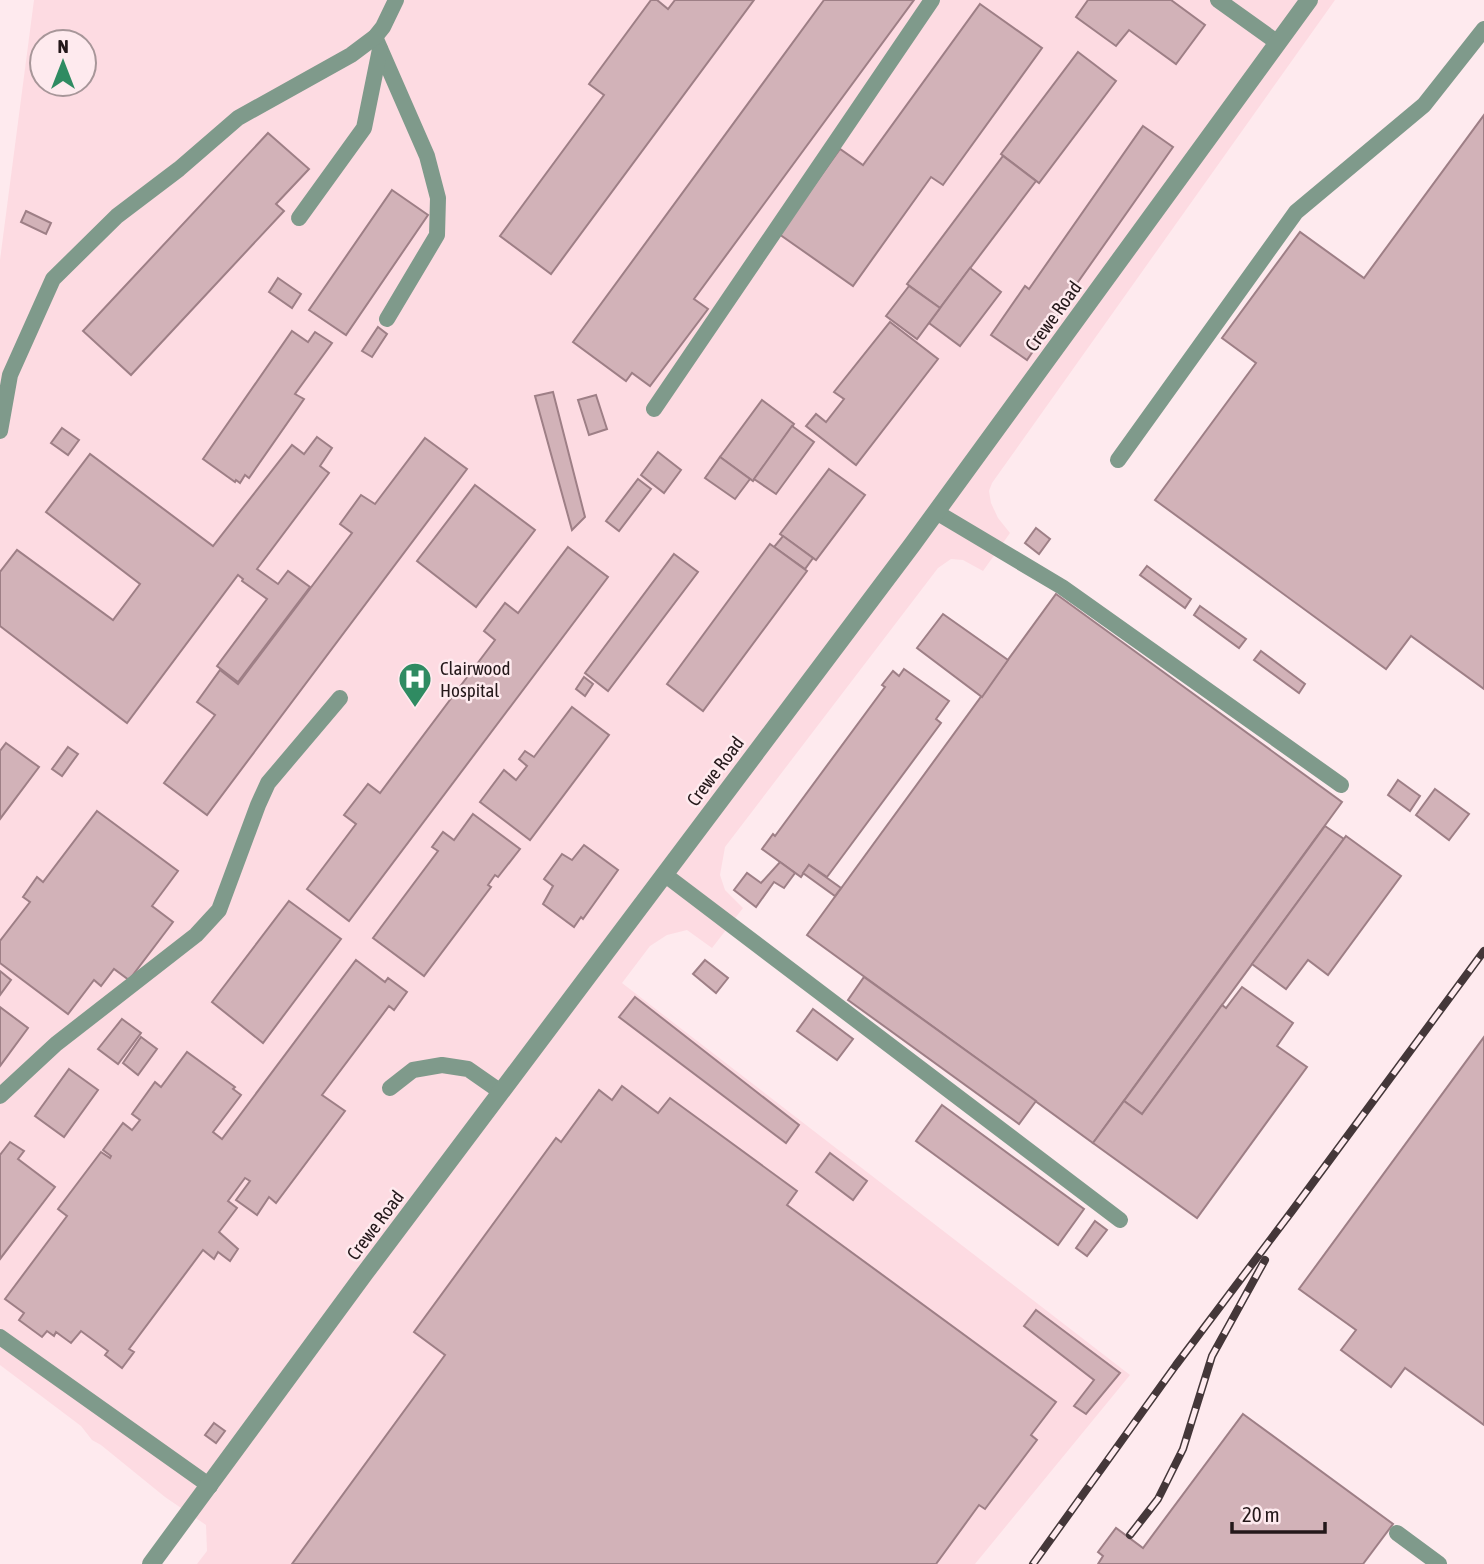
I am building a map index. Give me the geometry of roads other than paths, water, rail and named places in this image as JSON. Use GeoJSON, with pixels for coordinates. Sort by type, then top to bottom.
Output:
{"type":"FeatureCollection","features":[{"type":"Feature","properties":{"kind":"street","name":"Crewe Road"},"geometry":{"type":"LineString","coordinates":[[151,1564],[936,512],[1309,0]]}},
{"type":"Feature","properties":{"kind":"lane"},"geometry":{"type":"LineString","coordinates":[[299,218],[363,128],[378,43],[396,0]]}},
{"type":"Feature","properties":{"kind":"lane"},"geometry":{"type":"LineString","coordinates":[[654,409],[932,0]]}},
{"type":"Feature","properties":{"kind":"lane"},"geometry":{"type":"LineString","coordinates":[[1219,0],[1278,43]]}},
{"type":"Feature","properties":{"kind":"lane"},"geometry":{"type":"LineString","coordinates":[[1118,460],[1296,212],[1424,105],[1484,29]]}},
{"type":"Feature","properties":{"kind":"lane"},"geometry":{"type":"LineString","coordinates":[[378,43],[427,156],[438,198],[437,235],[387,318]]}},
{"type":"Feature","properties":{"kind":"lane"},"geometry":{"type":"LineString","coordinates":[[0,431],[10,376],[53,279],[117,216],[179,169],[238,118],[351,55],[378,43]]}},
{"type":"Feature","properties":{"kind":"lane"},"geometry":{"type":"LineString","coordinates":[[936,512],[1062,587],[1341,785]]}},
{"type":"Feature","properties":{"kind":"lane"},"geometry":{"type":"LineString","coordinates":[[0,1096],[56,1044],[196,935],[219,910],[268,783],[340,698]]}},
{"type":"Feature","properties":{"kind":"lane"},"geometry":{"type":"LineString","coordinates":[[664,874],[1120,1220]]}},
{"type":"Feature","properties":{"kind":"lane"},"geometry":{"type":"LineString","coordinates":[[390,1088],[413,1070],[443,1065],[468,1069],[501,1092]]}},
{"type":"Feature","properties":{"kind":"lane"},"geometry":{"type":"LineString","coordinates":[[0,1337],[210,1486]]}},
{"type":"Feature","properties":{"kind":"lane"},"geometry":{"type":"LineString","coordinates":[[1397,1533],[1439,1564]]}},
{"type":"Feature","properties":{"kind":"railway"},"geometry":{"type":"LineString","coordinates":[[1033,1564],[1176,1365],[1484,951]]}},
{"type":"Feature","properties":{"kind":"railway"},"geometry":{"type":"LineString","coordinates":[[1130,1535],[1158,1499],[1183,1449],[1212,1356],[1265,1260]]}},
{"type":"Feature","properties":{"kind":"place","name":"Clairwood Hospital"},"geometry":{"type":"Point","coordinates":[415,709]}}]}
